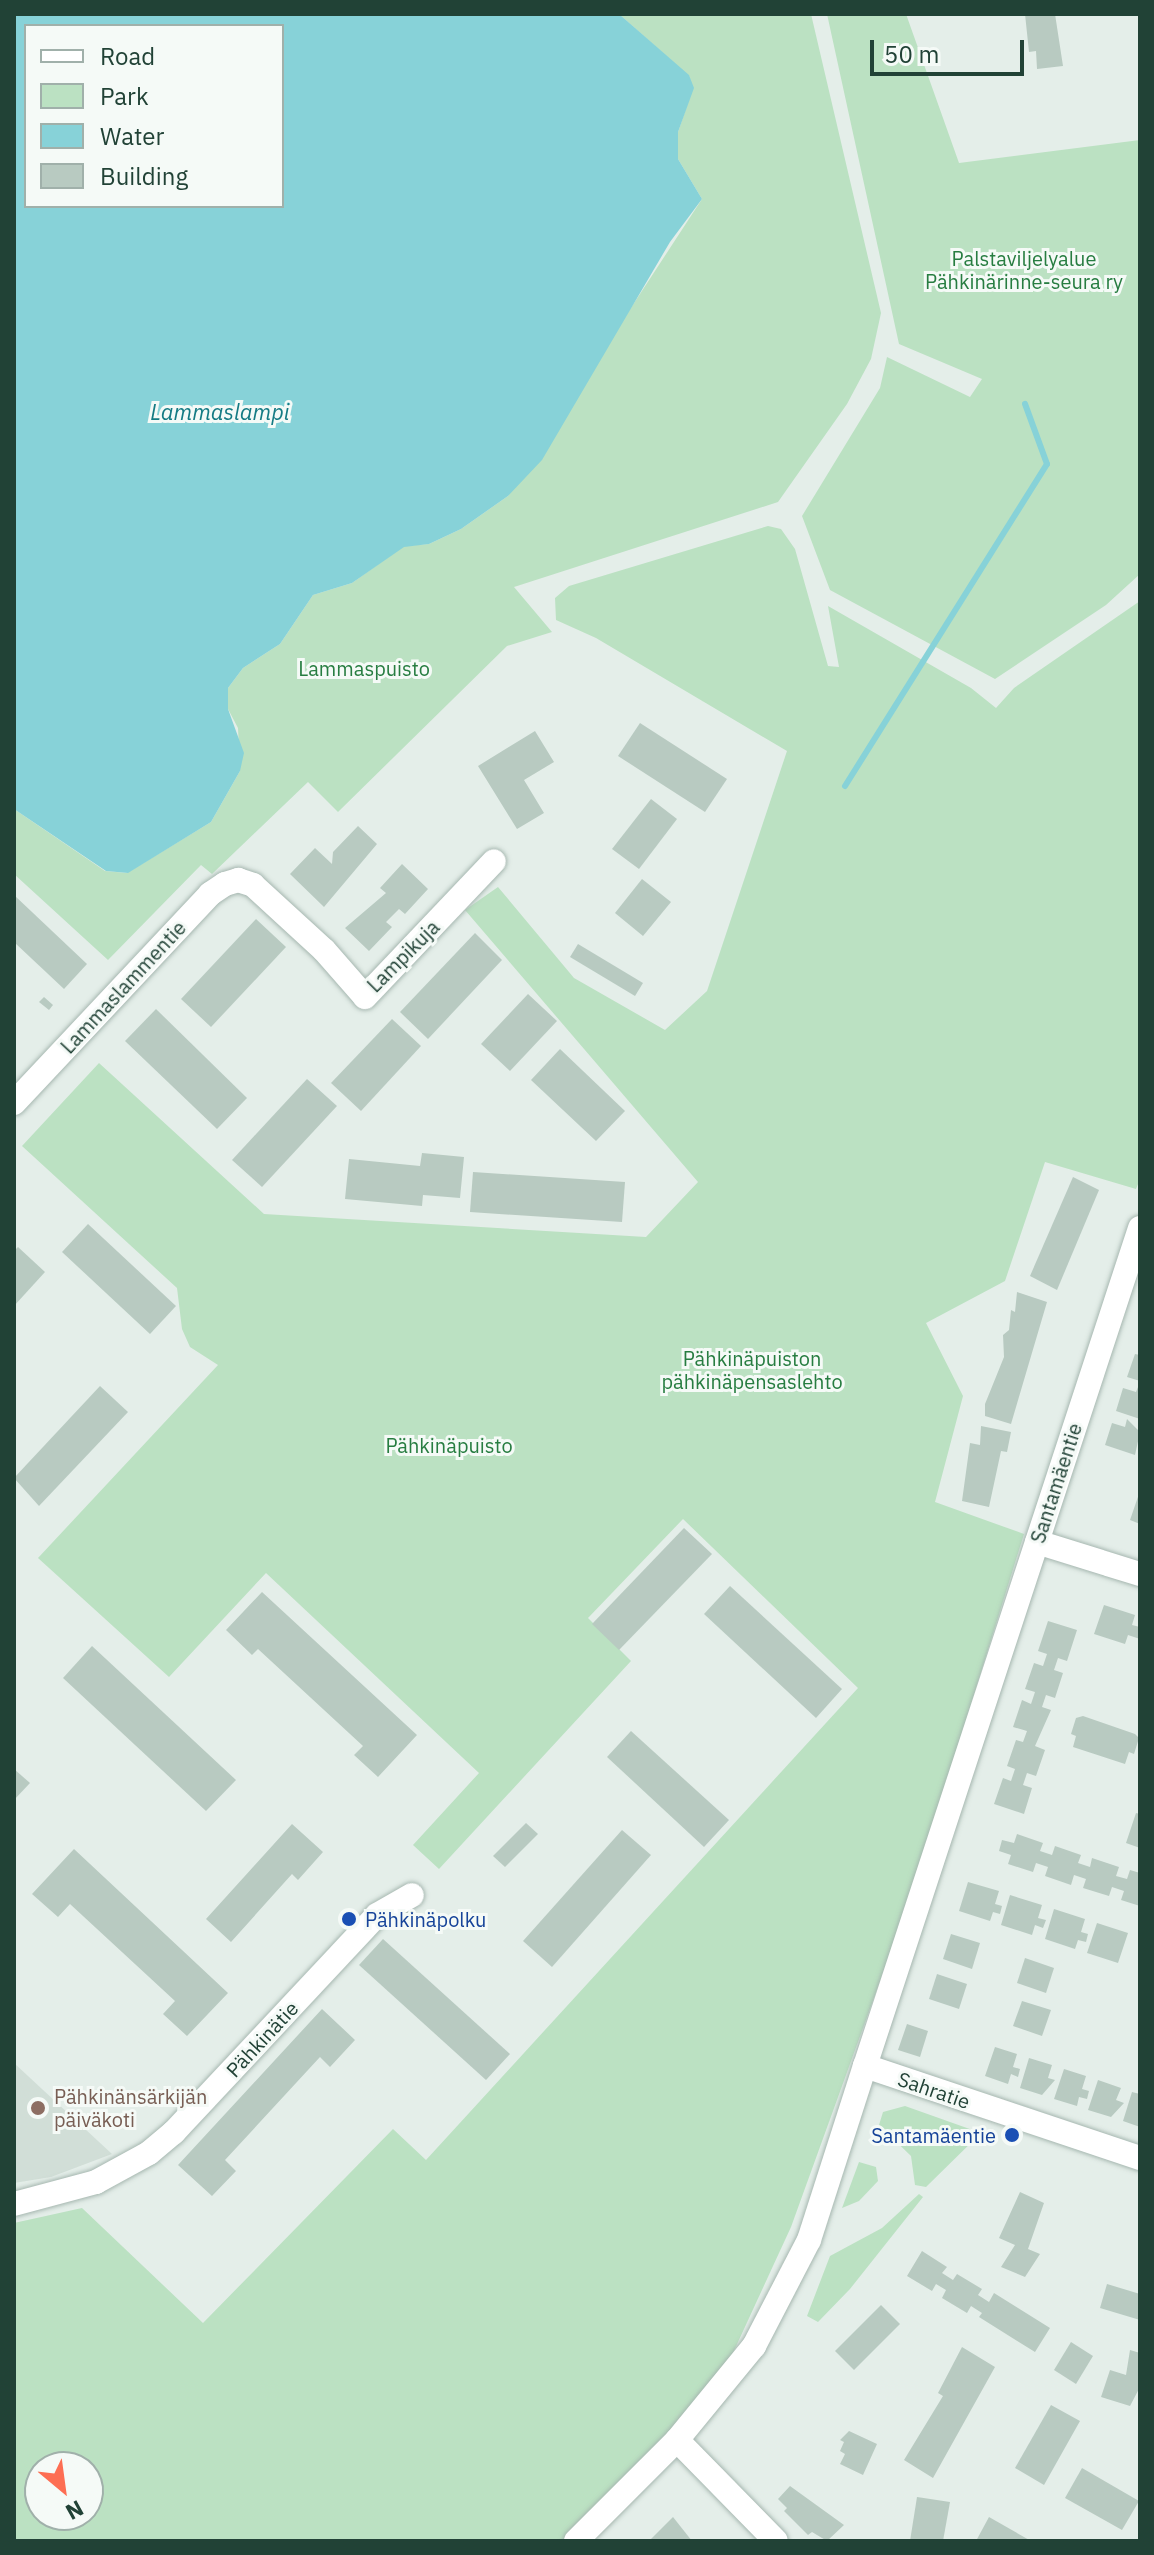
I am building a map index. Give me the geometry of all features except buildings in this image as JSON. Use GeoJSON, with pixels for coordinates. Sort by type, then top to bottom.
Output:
{"type":"FeatureCollection","features":[{"type":"Feature","properties":{"kind":"street","name":"Lampikuja"},"geometry":{"type":"LineString","coordinates":[[238,880],[253,885],[274,903],[365,997],[494,861]]}},
{"type":"Feature","properties":{"kind":"street","name":"Lammaslammentie"},"geometry":{"type":"LineString","coordinates":[[14,1103],[210,894],[238,880]]}},
{"type":"Feature","properties":{"kind":"street","name":"Santamäentie"},"geometry":{"type":"LineString","coordinates":[[576,2541],[725,2387],[790,2283],[809,2240],[1140,1228]]}},
{"type":"Feature","properties":{"kind":"street"},"geometry":{"type":"LineString","coordinates":[[1037,1542],[1140,1574]]}},
{"type":"Feature","properties":{"kind":"street","name":"Pähkinätie"},"geometry":{"type":"LineString","coordinates":[[14,2204],[96,2182],[149,2153],[174,2132],[377,1915],[412,1895]]}},
{"type":"Feature","properties":{"kind":"street","name":"Sahratie"},"geometry":{"type":"LineString","coordinates":[[865,2066],[1140,2158]]}},
{"type":"Feature","properties":{"kind":"street"},"geometry":{"type":"LineString","coordinates":[[677,2440],[776,2541]]}},
{"type":"Feature","properties":{"kind":"shaded area","name":"Pähkinänsärkijän päiväkoti"},"geometry":{"type":"Polygon","coordinates":[[[14,2063],[112,2154],[51,2177],[14,2183],[14,2063]]]}},
{"type":"Feature","properties":{"kind":"green space","name":"Lammaspuisto"},"geometry":{"type":"Polygon","coordinates":[[[619,14],[811,14],[881,313],[871,359],[847,404],[778,502],[514,587],[552,632],[507,646],[338,812],[308,782],[212,874],[201,865],[108,960],[14,874],[14,809],[105,871],[127,873],[211,822],[240,771],[238,728],[228,709],[228,688],[243,668],[280,644],[313,595],[352,583],[404,546],[429,544],[461,529],[508,496],[702,199],[678,159],[678,132],[693,88],[689,76],[619,14]]]}},
{"type":"Feature","properties":{"kind":"green space","name":"Palstaviljelyalue Pähkinärinne-seura ry"},"geometry":{"type":"Polygon","coordinates":[[[827,14],[906,14],[959,163],[1140,140],[1140,574],[1106,605],[995,679],[830,590],[802,516],[880,388],[887,357],[970,397],[982,379],[899,344],[827,14]]]}},
{"type":"Feature","properties":{"kind":"green space","name":"Pähkinäpuisto"},"geometry":{"type":"Polygon","coordinates":[[[768,526],[781,529],[795,549],[828,666],[839,667],[828,606],[971,688],[996,708],[1014,688],[1140,601],[1140,1179],[1136,1189],[1045,1162],[1005,1281],[926,1323],[963,1396],[935,1502],[1024,1534],[914,1887],[791,2227],[732,2355],[663,2439],[562,2541],[14,2541],[14,2223],[82,2208],[203,2323],[393,2129],[426,2160],[858,1688],[683,1519],[588,1618],[631,1661],[439,1869],[413,1845],[479,1773],[266,1573],[169,1677],[38,1558],[218,1365],[190,1347],[182,1329],[177,1288],[22,1146],[99,1063],[264,1214],[646,1237],[698,1182],[465,910],[498,887],[574,978],[665,1030],[707,991],[787,751],[596,638],[556,620],[555,598],[569,586],[768,526]]]}},
{"type":"Feature","properties":{"kind":"green space"},"geometry":{"type":"Polygon","coordinates":[[[905,2106],[981,2133],[926,2187],[915,2185],[911,2156],[879,2125],[883,2112],[905,2106]]]}},
{"type":"Feature","properties":{"kind":"green space"},"geometry":{"type":"Polygon","coordinates":[[[859,2162],[876,2167],[878,2181],[859,2201],[842,2208],[859,2162]]]}},
{"type":"Feature","properties":{"kind":"green space"},"geometry":{"type":"Polygon","coordinates":[[[919,2194],[923,2197],[850,2289],[818,2322],[807,2316],[830,2256],[882,2228],[919,2194]]]}},
{"type":"Feature","properties":{"kind":"water","name":"Lammaslampi"},"geometry":{"type":"Polygon","coordinates":[[[14,14],[619,14],[689,75],[694,88],[678,132],[678,159],[702,199],[670,242],[542,460],[508,496],[461,529],[429,544],[404,547],[352,583],[313,595],[280,644],[243,668],[228,688],[228,709],[244,753],[240,771],[211,822],[128,873],[106,871],[14,809],[14,14]]]}},
{"type":"Feature","properties":{"kind":"waterway"},"geometry":{"type":"LineString","coordinates":[[845,786],[1047,464],[1025,404]]}},
{"type":"Feature","properties":{"kind":"place","name":"Pähkinäpolku"},"geometry":{"type":"Point","coordinates":[349,1919]}},
{"type":"Feature","properties":{"kind":"place","name":"Pähkinänsärkijän päiväkoti"},"geometry":{"type":"Point","coordinates":[38,2108]}},
{"type":"Feature","properties":{"kind":"place","name":"Santamäentie"},"geometry":{"type":"Point","coordinates":[1012,2135]}},
{"type":"Feature","properties":{"kind":"park label","name":"Pähkinäpuiston pähkinäpensaslehto"},"geometry":{"type":"Point","coordinates":[752,1370]}}]}
